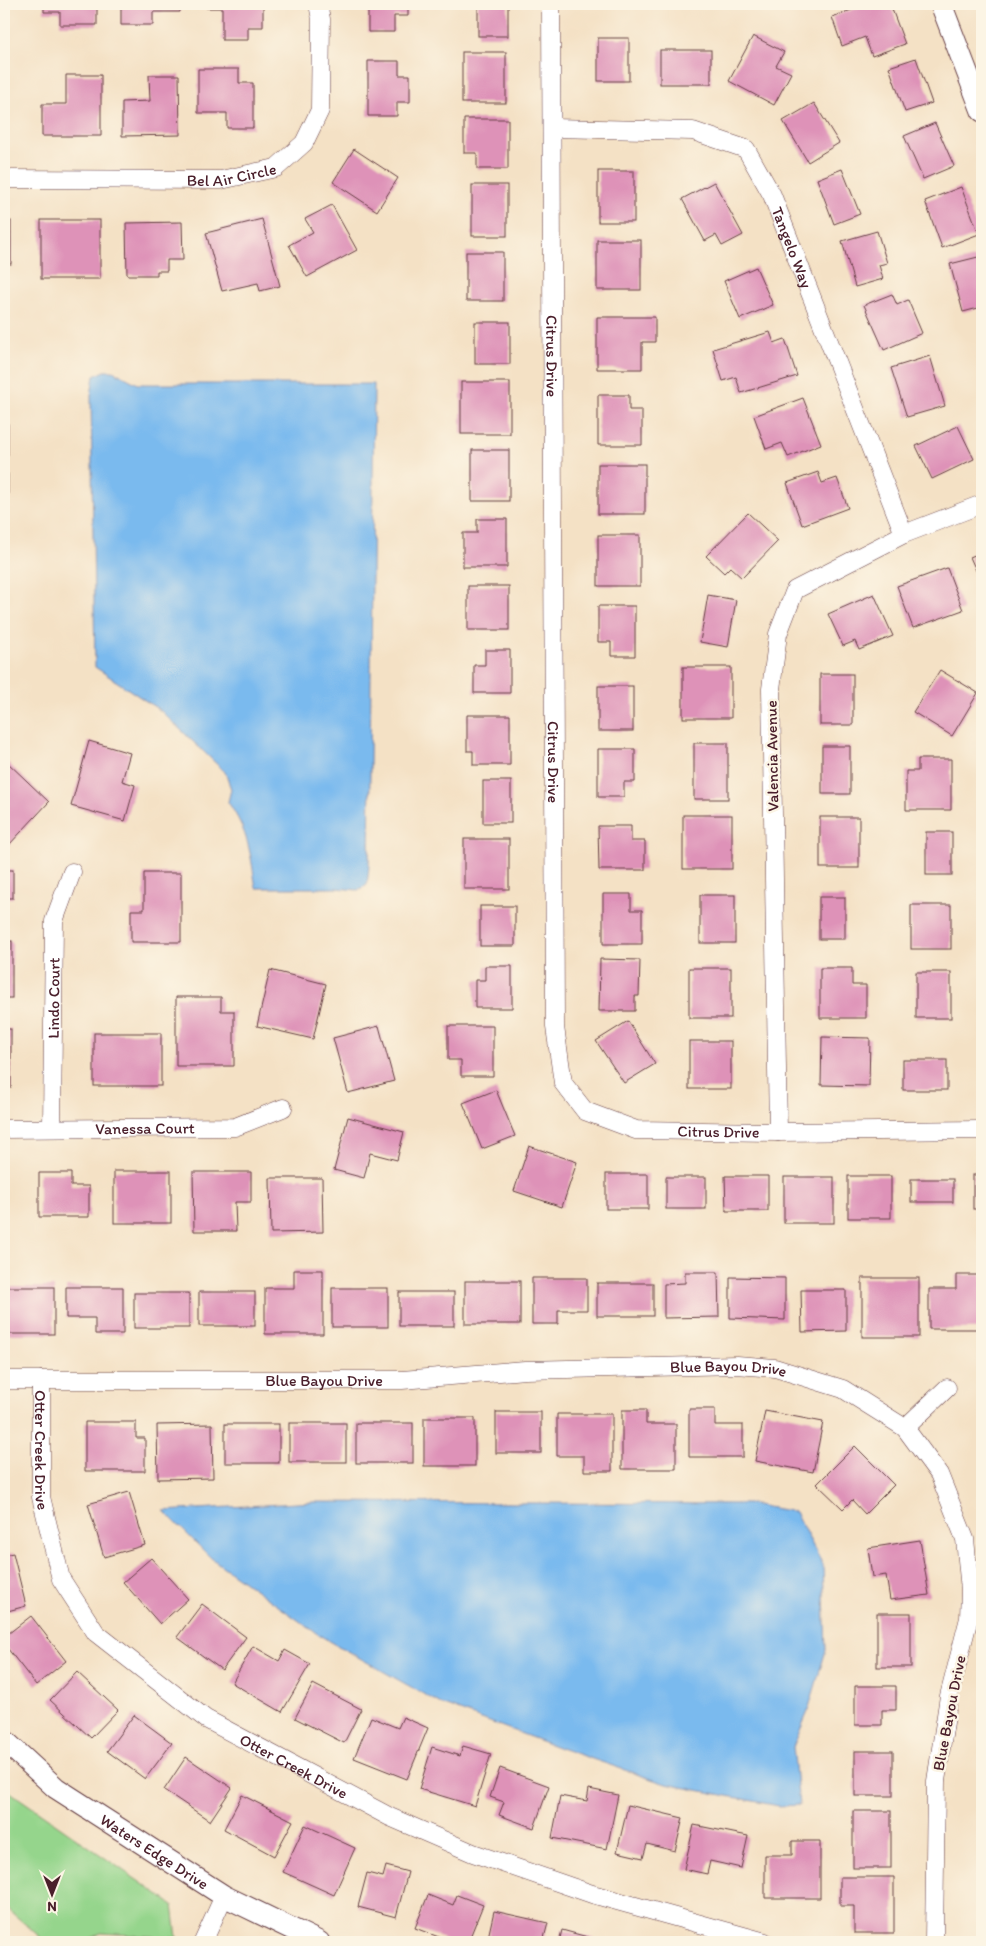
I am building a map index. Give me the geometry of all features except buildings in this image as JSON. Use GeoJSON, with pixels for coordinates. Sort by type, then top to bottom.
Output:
{"type":"FeatureCollection","features":[{"type":"Feature","properties":{"kind":"street","name":"Bel Air Circle"},"geometry":{"type":"LineString","coordinates":[[4,179],[221,180],[276,168],[304,143],[320,110],[321,19],[318,4]]}},
{"type":"Feature","properties":{"kind":"street","name":"Citrus Drive"},"geometry":{"type":"LineString","coordinates":[[551,4],[555,1027],[563,1083],[585,1111],[636,1130],[778,1132],[982,1130]]}},
{"type":"Feature","properties":{"kind":"street"},"geometry":{"type":"LineString","coordinates":[[941,4],[982,110]]}},
{"type":"Feature","properties":{"kind":"street","name":"Tangelo Way"},"geometry":{"type":"LineString","coordinates":[[552,128],[692,131],[746,149],[772,195],[904,534]]}},
{"type":"Feature","properties":{"kind":"street","name":"Valencia Avenue"},"geometry":{"type":"LineString","coordinates":[[778,1132],[771,689],[778,634],[795,590],[904,534],[982,504]]}},
{"type":"Feature","properties":{"kind":"street","name":"Lindo Court"},"geometry":{"type":"LineString","coordinates":[[52,1128],[54,921],[72,872]]}},
{"type":"Feature","properties":{"kind":"street","name":"Vanessa Court"},"geometry":{"type":"LineString","coordinates":[[4,1128],[235,1127],[283,1108]]}},
{"type":"Feature","properties":{"kind":"street","name":"Blue Bayou Drive"},"geometry":{"type":"LineString","coordinates":[[4,1380],[402,1380],[525,1370],[737,1365],[775,1368],[844,1389],[905,1428],[939,1474],[965,1539],[970,1590],[969,1618],[949,1696],[936,1780],[934,1942]]}},
{"type":"Feature","properties":{"kind":"street","name":"Otter Creek Drive"},"geometry":{"type":"LineString","coordinates":[[41,1380],[40,1496],[61,1579],[96,1633],[127,1658],[206,1719],[390,1818],[473,1853],[592,1894],[765,1942]]}},
{"type":"Feature","properties":{"kind":"street"},"geometry":{"type":"LineString","coordinates":[[905,1428],[947,1388]]}},
{"type":"Feature","properties":{"kind":"street","name":"Waters Edge Drive"},"geometry":{"type":"LineString","coordinates":[[4,1740],[56,1788],[224,1896],[319,1942]]}},
{"type":"Feature","properties":{"kind":"street"},"geometry":{"type":"LineString","coordinates":[[203,1942],[224,1896]]}},
{"type":"Feature","properties":{"kind":"green space"},"geometry":{"type":"Polygon","coordinates":[[[4,1785],[13,1794],[173,1905],[177,1938],[101,1933],[84,1942],[46,1942],[4,1906],[4,1785]]]}},
{"type":"Feature","properties":{"kind":"water"},"geometry":{"type":"Polygon","coordinates":[[[105,371],[113,371],[138,384],[374,384],[369,866],[367,885],[358,890],[336,888],[256,888],[245,833],[228,802],[231,789],[225,772],[161,711],[95,667],[91,396],[94,376],[105,371]]]}},
{"type":"Feature","properties":{"kind":"water"},"geometry":{"type":"Polygon","coordinates":[[[313,1502],[751,1504],[795,1512],[823,1565],[826,1650],[807,1714],[793,1747],[799,1805],[779,1806],[666,1784],[560,1748],[441,1704],[319,1635],[211,1558],[164,1511],[313,1502]]]}}]}
